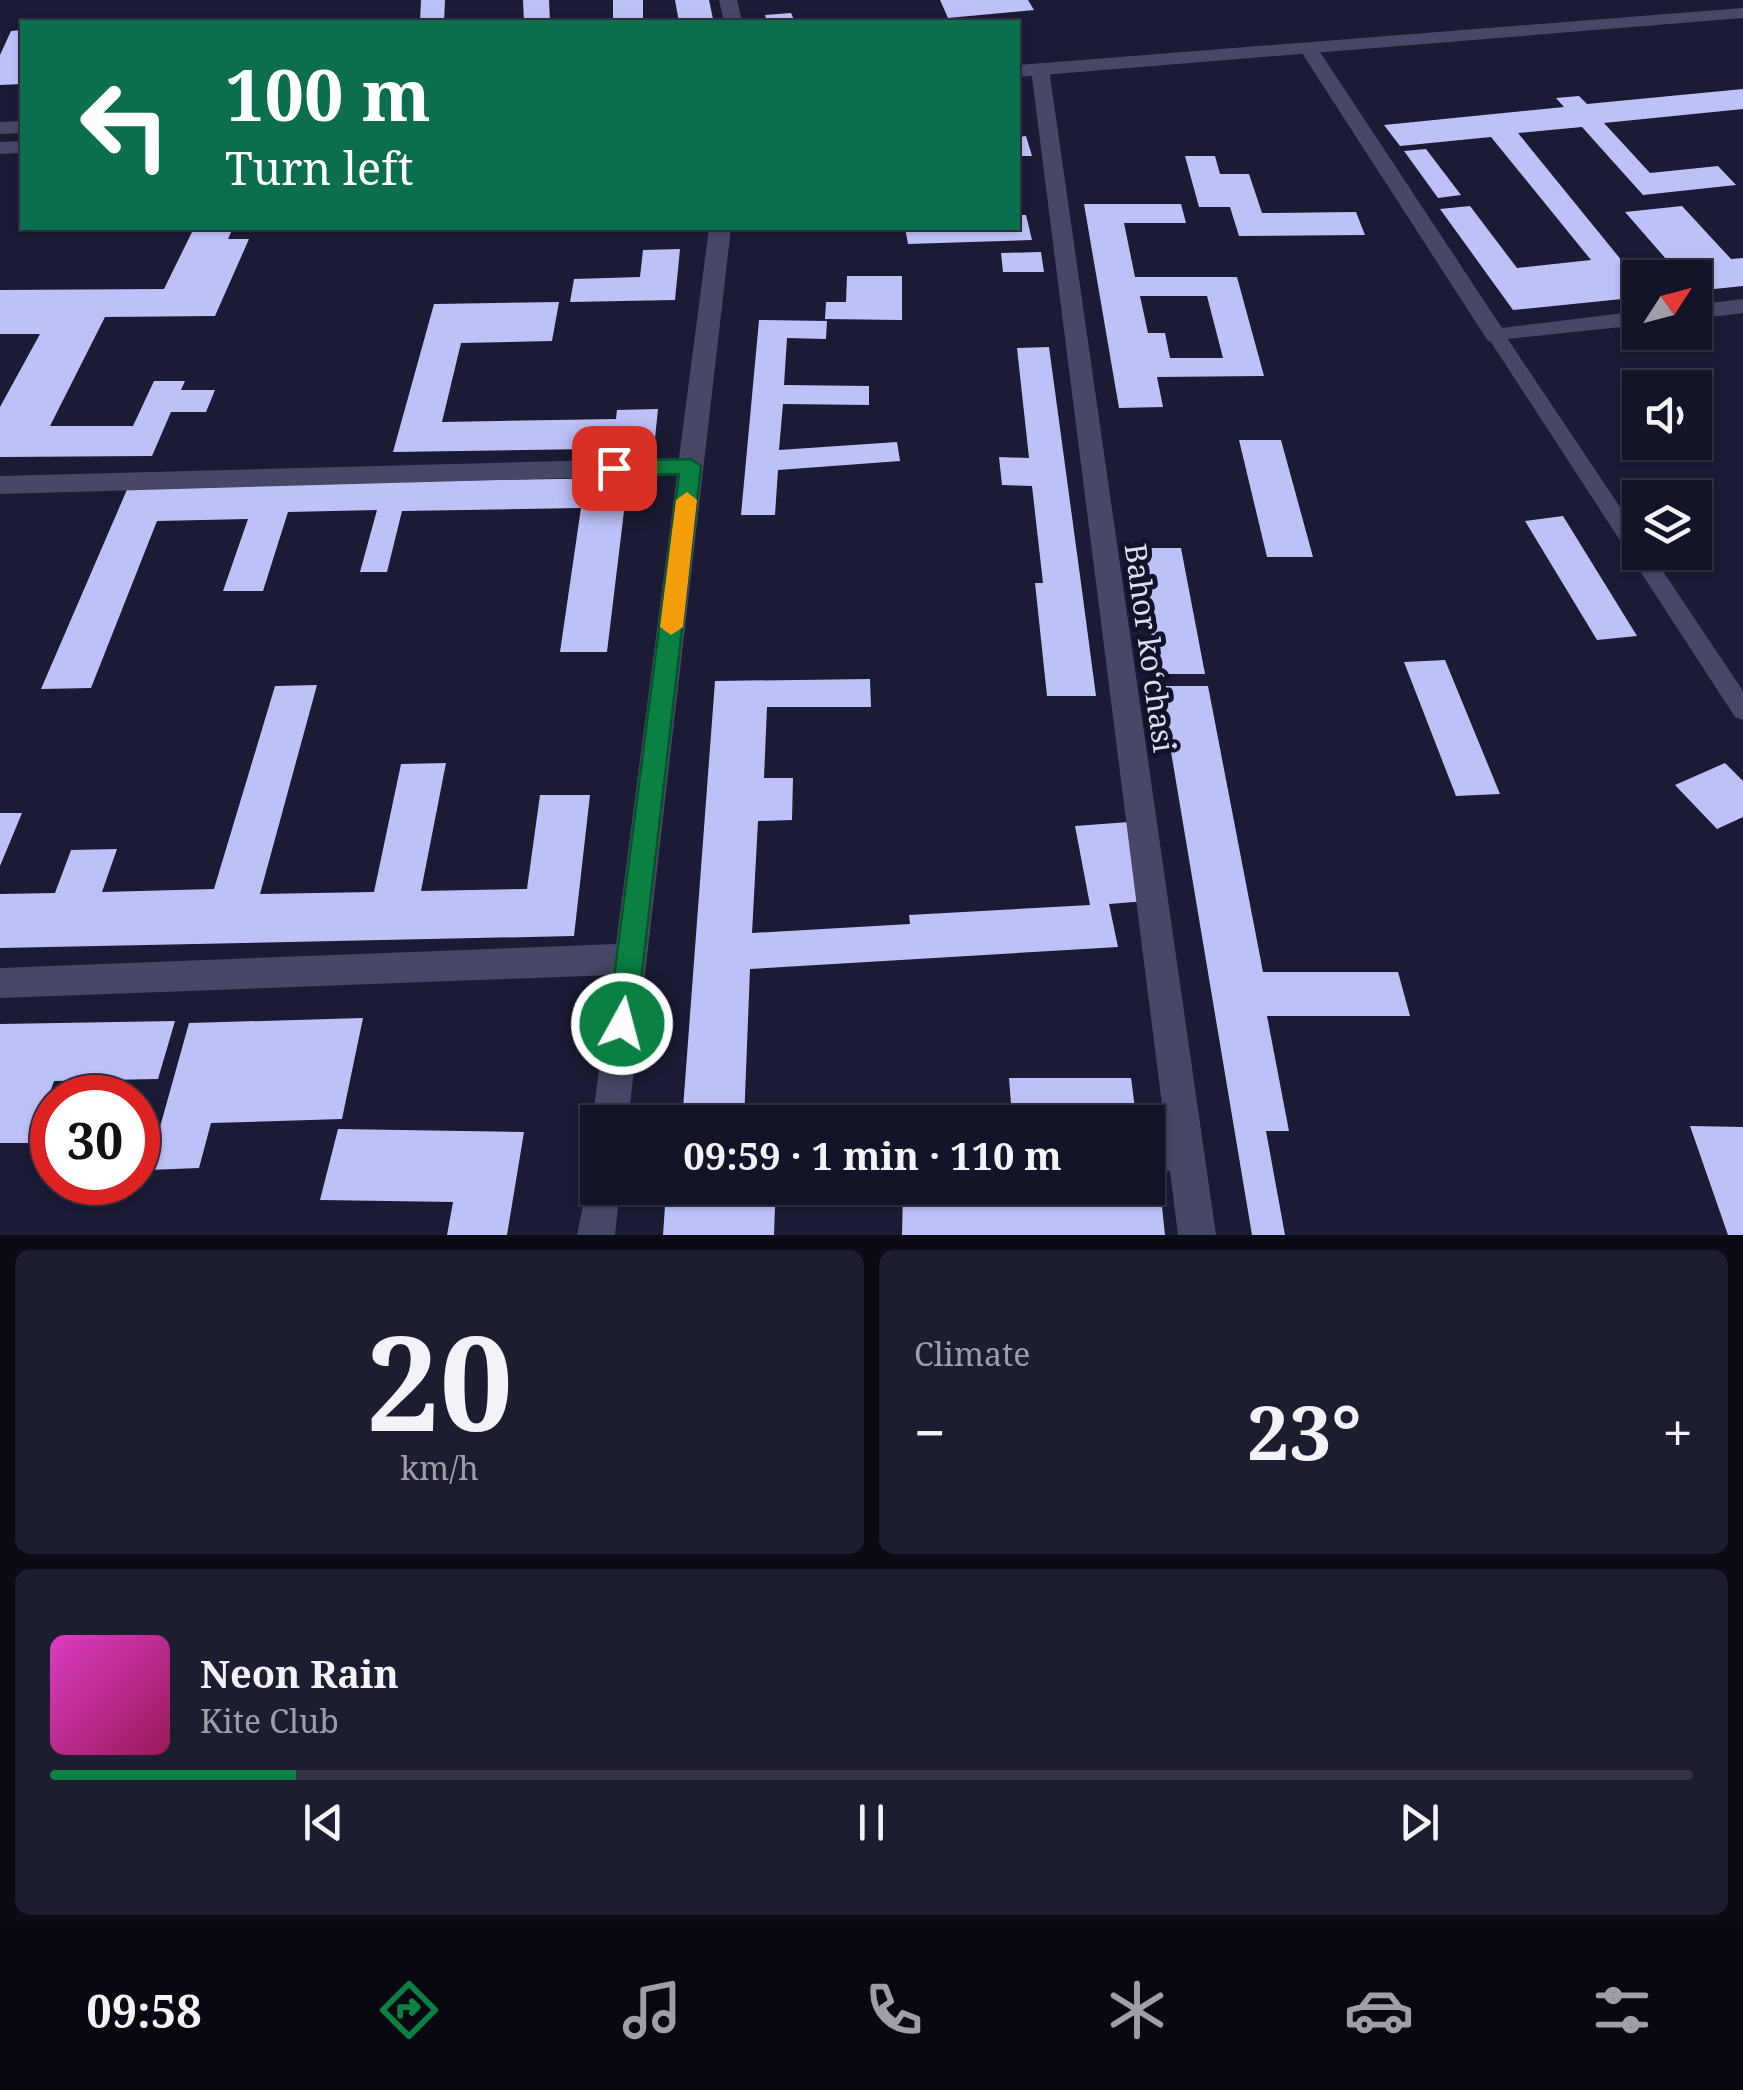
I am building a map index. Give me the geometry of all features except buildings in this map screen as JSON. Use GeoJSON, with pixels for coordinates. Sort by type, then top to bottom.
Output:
{"type":"FeatureCollection","features":[{"type":"Feature","properties":{"kind":"street"},"geometry":{"type":"LineString","coordinates":[[1025,65],[1734,0]]}},
{"type":"Feature","properties":{"kind":"street"},"geometry":{"type":"LineString","coordinates":[[1025,65],[1743,13]]}},
{"type":"Feature","properties":{"kind":"street"},"geometry":{"type":"LineString","coordinates":[[1307,47],[1496,336],[1622,320]]}},
{"type":"Feature","properties":{"kind":"street","name":"Bahor koʻchasi"},"geometry":{"type":"LineString","coordinates":[[1025,65],[1197,1235]]}},
{"type":"Feature","properties":{"kind":"street"},"geometry":{"type":"LineString","coordinates":[[612,1105],[720,230]]}},
{"type":"Feature","properties":{"kind":"street"},"geometry":{"type":"LineString","coordinates":[[1712,310],[1743,306]]}},
{"type":"Feature","properties":{"kind":"street"},"geometry":{"type":"LineString","coordinates":[[0,484],[691,466]]}},
{"type":"Feature","properties":{"kind":"street"},"geometry":{"type":"LineString","coordinates":[[0,983],[630,959]]}},
{"type":"Feature","properties":{"kind":"street"},"geometry":{"type":"LineString","coordinates":[[1165,1154],[1187,1153]]}},
{"type":"Feature","properties":{"kind":"street"},"geometry":{"type":"LineString","coordinates":[[596,1235],[600,1205]]}},
{"type":"Feature","properties":{"kind":"lane"},"geometry":{"type":"LineString","coordinates":[[1496,336],[1743,710]]}},
{"type":"Feature","properties":{"kind":"slow traffic"},"geometry":{"type":"LineString","coordinates":[[671,627],[687,500]]}},
{"type":"Feature","properties":{"kind":"route"},"geometry":{"type":"LineString","coordinates":[[614,468],[691,466],[622,1024]]}}]}
